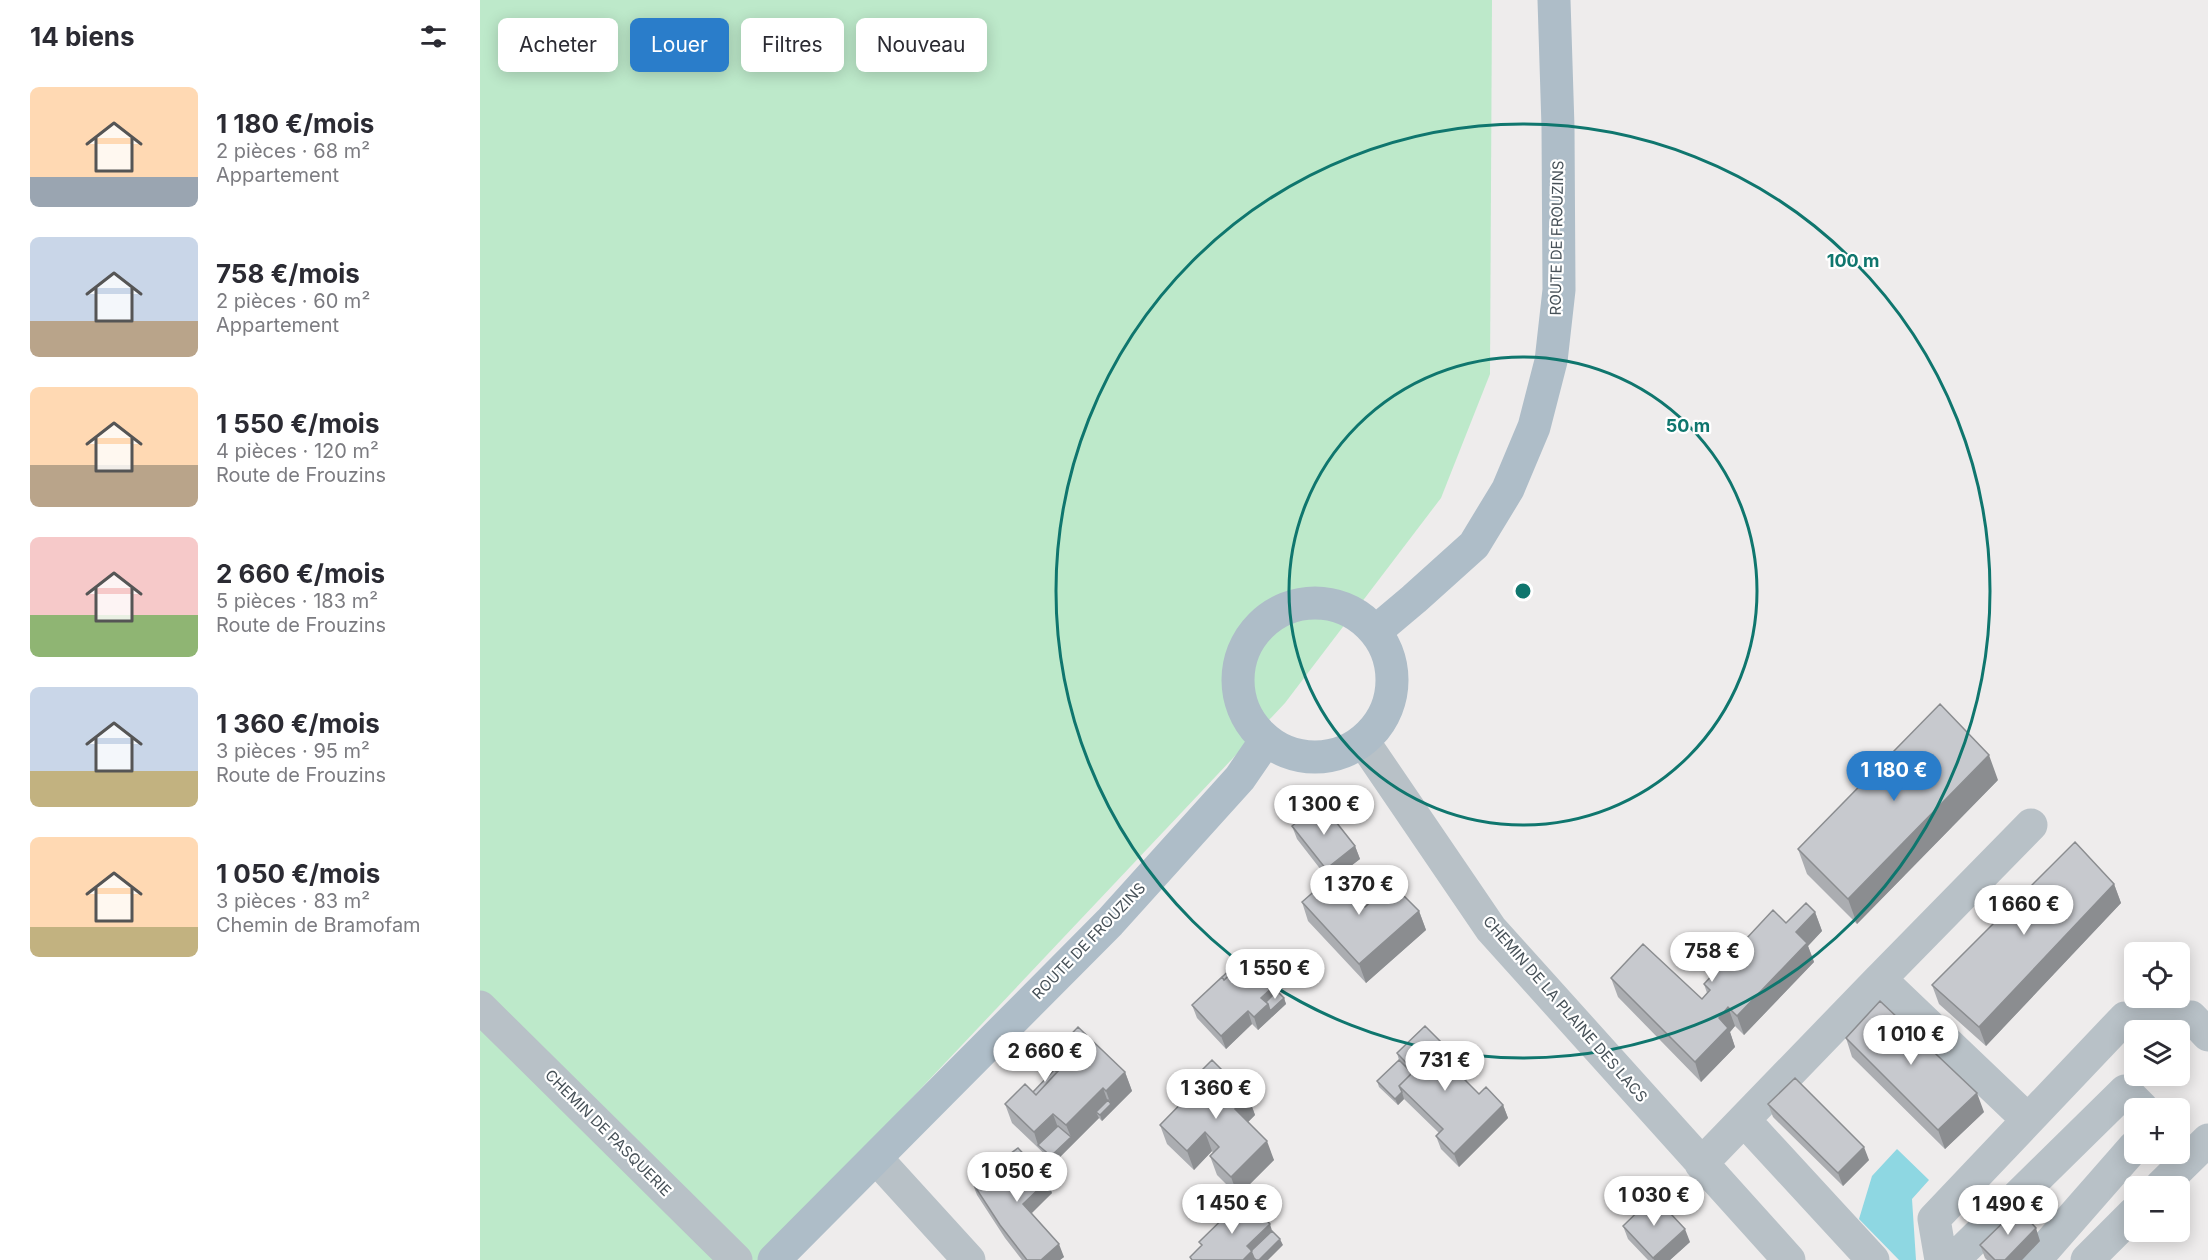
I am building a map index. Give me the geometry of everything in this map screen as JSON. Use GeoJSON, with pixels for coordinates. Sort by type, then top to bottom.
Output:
{"type":"FeatureCollection","features":[{"type":"Feature","properties":{"kind":"main road","name":"ROUTE DE FROUZINS"},"geometry":{"type":"LineString","coordinates":[[1376,631],[1474,545],[1508,489],[1534,427],[1551,361],[1559,290],[1558,127],[1554,0]]}},
{"type":"Feature","properties":{"kind":"main road"},"geometry":{"type":"LineString","coordinates":[[1332,604],[1356,614],[1376,631],[1388,652],[1393,676],[1390,700],[1380,723],[1364,741],[1341,754],[1314,758],[1289,753],[1266,740],[1249,721],[1239,697],[1238,670],[1245,646],[1260,624],[1281,610],[1298,605],[1332,604]]}},
{"type":"Feature","properties":{"kind":"main road","name":"ROUTE DE FROUZINS"},"geometry":{"type":"LineString","coordinates":[[774,1260],[1110,922],[1240,778],[1266,740]]}},
{"type":"Feature","properties":{"kind":"street","name":"CHEMIN DE LA PLAINE DES LACS"},"geometry":{"type":"LineString","coordinates":[[1364,741],[1491,929],[1790,1260]]}},
{"type":"Feature","properties":{"kind":"street"},"geometry":{"type":"LineString","coordinates":[[1701,1164],[2031,825]]}},
{"type":"Feature","properties":{"kind":"street"},"geometry":{"type":"LineString","coordinates":[[1880,979],[2027,1119]]}},
{"type":"Feature","properties":{"kind":"street","name":"CHEMIN DE PASQUERIE"},"geometry":{"type":"LineString","coordinates":[[480,1007],[736,1260]]}},
{"type":"Feature","properties":{"kind":"street"},"geometry":{"type":"LineString","coordinates":[[1941,1260],[1934,1219],[2125,1018],[2190,1017],[2208,1035]]}},
{"type":"Feature","properties":{"kind":"street"},"geometry":{"type":"LineString","coordinates":[[1953,1260],[2125,1090],[2133,1098]]}},
{"type":"Feature","properties":{"kind":"street"},"geometry":{"type":"LineString","coordinates":[[1744,1120],[1873,1260]]}},
{"type":"Feature","properties":{"kind":"street"},"geometry":{"type":"LineString","coordinates":[[2171,1176],[2208,1140]]}},
{"type":"Feature","properties":{"kind":"street"},"geometry":{"type":"LineString","coordinates":[[876,1158],[969,1260]]}},
{"type":"Feature","properties":{"kind":"street"},"geometry":{"type":"LineString","coordinates":[[2035,1260],[2124,1158]]}},
{"type":"Feature","properties":{"kind":"street"},"geometry":{"type":"LineString","coordinates":[[2087,1260],[2124,1223]]}},
{"type":"Feature","properties":{"kind":"green space"},"geometry":{"type":"Polygon","coordinates":[[[480,0],[1492,0],[1490,374],[1441,498],[1285,703],[759,1260],[480,1260],[480,0]]]}},
{"type":"Feature","properties":{"kind":"water"},"geometry":{"type":"Polygon","coordinates":[[[1897,1149],[1929,1180],[1912,1199],[1916,1260],[1899,1260],[1859,1219],[1872,1176],[1897,1149]]]}},
{"type":"Feature","properties":{"kind":"building"},"geometry":{"type":"Polygon","coordinates":[[[1940,704],[1989,755],[1848,899],[1798,849],[1940,704]]]}},
{"type":"Feature","properties":{"kind":"building"},"geometry":{"type":"Polygon","coordinates":[[[1321,803],[1355,846],[1326,869],[1292,826],[1321,803]]]}},
{"type":"Feature","properties":{"kind":"building"},"geometry":{"type":"Polygon","coordinates":[[[2075,842],[2114,884],[1979,1027],[1932,985],[2075,842]]]}},
{"type":"Feature","properties":{"kind":"building"},"geometry":{"type":"Polygon","coordinates":[[[1334,874],[1365,907],[1391,883],[1419,911],[1359,964],[1302,902],[1334,874]]]}},
{"type":"Feature","properties":{"kind":"building"},"geometry":{"type":"Polygon","coordinates":[[[1806,903],[1815,912],[1796,932],[1807,943],[1737,1016],[1728,1007],[1719,1018],[1728,1028],[1695,1062],[1611,978],[1643,944],[1702,999],[1710,990],[1704,984],[1773,910],[1786,923],[1806,903]]]}},
{"type":"Feature","properties":{"kind":"building"},"geometry":{"type":"Polygon","coordinates":[[[1244,956],[1247,959],[1224,980],[1222,977],[1244,956]]]}},
{"type":"Feature","properties":{"kind":"building"},"geometry":{"type":"Polygon","coordinates":[[[1249,957],[1275,985],[1261,998],[1268,1004],[1254,1017],[1248,1011],[1221,1036],[1192,1005],[1222,977],[1224,980],[1249,957]]]}},
{"type":"Feature","properties":{"kind":"building"},"geometry":{"type":"Polygon","coordinates":[[[1277,991],[1284,998],[1270,1011],[1266,1002],[1277,991]]]}},
{"type":"Feature","properties":{"kind":"building"},"geometry":{"type":"Polygon","coordinates":[[[1880,1001],[1977,1093],[1938,1130],[1846,1038],[1880,1001]]]}},
{"type":"Feature","properties":{"kind":"building"},"geometry":{"type":"Polygon","coordinates":[[[1425,1026],[1443,1044],[1436,1050],[1457,1072],[1479,1094],[1486,1087],[1503,1105],[1454,1154],[1436,1136],[1443,1129],[1399,1086],[1414,1071],[1397,1053],[1425,1026]]]}},
{"type":"Feature","properties":{"kind":"building"},"geometry":{"type":"Polygon","coordinates":[[[1078,1027],[1125,1072],[1106,1091],[1103,1088],[1066,1125],[1053,1114],[1034,1132],[1005,1104],[1025,1084],[1036,1095],[1061,1068],[1049,1057],[1078,1027]]]}},
{"type":"Feature","properties":{"kind":"building"},"geometry":{"type":"Polygon","coordinates":[[[1445,1050],[1466,1072],[1461,1076],[1440,1055],[1445,1050]]]}},
{"type":"Feature","properties":{"kind":"building"},"geometry":{"type":"Polygon","coordinates":[[[1212,1060],[1248,1096],[1235,1109],[1267,1141],[1231,1177],[1210,1156],[1219,1147],[1205,1132],[1187,1151],[1160,1125],[1205,1079],[1199,1073],[1212,1060]]]}},
{"type":"Feature","properties":{"kind":"building"},"geometry":{"type":"Polygon","coordinates":[[[1399,1060],[1412,1073],[1399,1086],[1402,1092],[1395,1099],[1377,1081],[1399,1060]]]}},
{"type":"Feature","properties":{"kind":"building"},"geometry":{"type":"Polygon","coordinates":[[[1054,1070],[1057,1072],[1036,1095],[1033,1092],[1054,1070]]]}},
{"type":"Feature","properties":{"kind":"building"},"geometry":{"type":"Polygon","coordinates":[[[1795,1078],[1864,1147],[1838,1173],[1768,1104],[1795,1078]]]}},
{"type":"Feature","properties":{"kind":"building"},"geometry":{"type":"Polygon","coordinates":[[[1108,1100],[1111,1104],[1100,1115],[1096,1112],[1108,1100]]]}},
{"type":"Feature","properties":{"kind":"building"},"geometry":{"type":"Polygon","coordinates":[[[1058,1126],[1071,1137],[1051,1156],[1038,1145],[1058,1126]]]}},
{"type":"Feature","properties":{"kind":"building"},"geometry":{"type":"Polygon","coordinates":[[[1018,1148],[1048,1180],[1023,1204],[1059,1244],[1041,1260],[1027,1260],[1000,1225],[972,1182],[1018,1148]]]}},
{"type":"Feature","properties":{"kind":"building"},"geometry":{"type":"Polygon","coordinates":[[[1654,1196],[1685,1229],[1653,1258],[1623,1226],[1654,1196]]]}},
{"type":"Feature","properties":{"kind":"building"},"geometry":{"type":"Polygon","coordinates":[[[1244,1198],[1270,1224],[1247,1246],[1252,1251],[1243,1260],[1192,1260],[1190,1257],[1202,1245],[1199,1242],[1244,1198]]]}},
{"type":"Feature","properties":{"kind":"building"},"geometry":{"type":"Polygon","coordinates":[[[2018,1208],[2036,1228],[2005,1260],[1995,1260],[1980,1245],[2018,1208]]]}},
{"type":"Feature","properties":{"kind":"building"},"geometry":{"type":"Polygon","coordinates":[[[1272,1231],[1280,1239],[1259,1260],[1256,1260],[1251,1251],[1272,1231]]]}}]}
